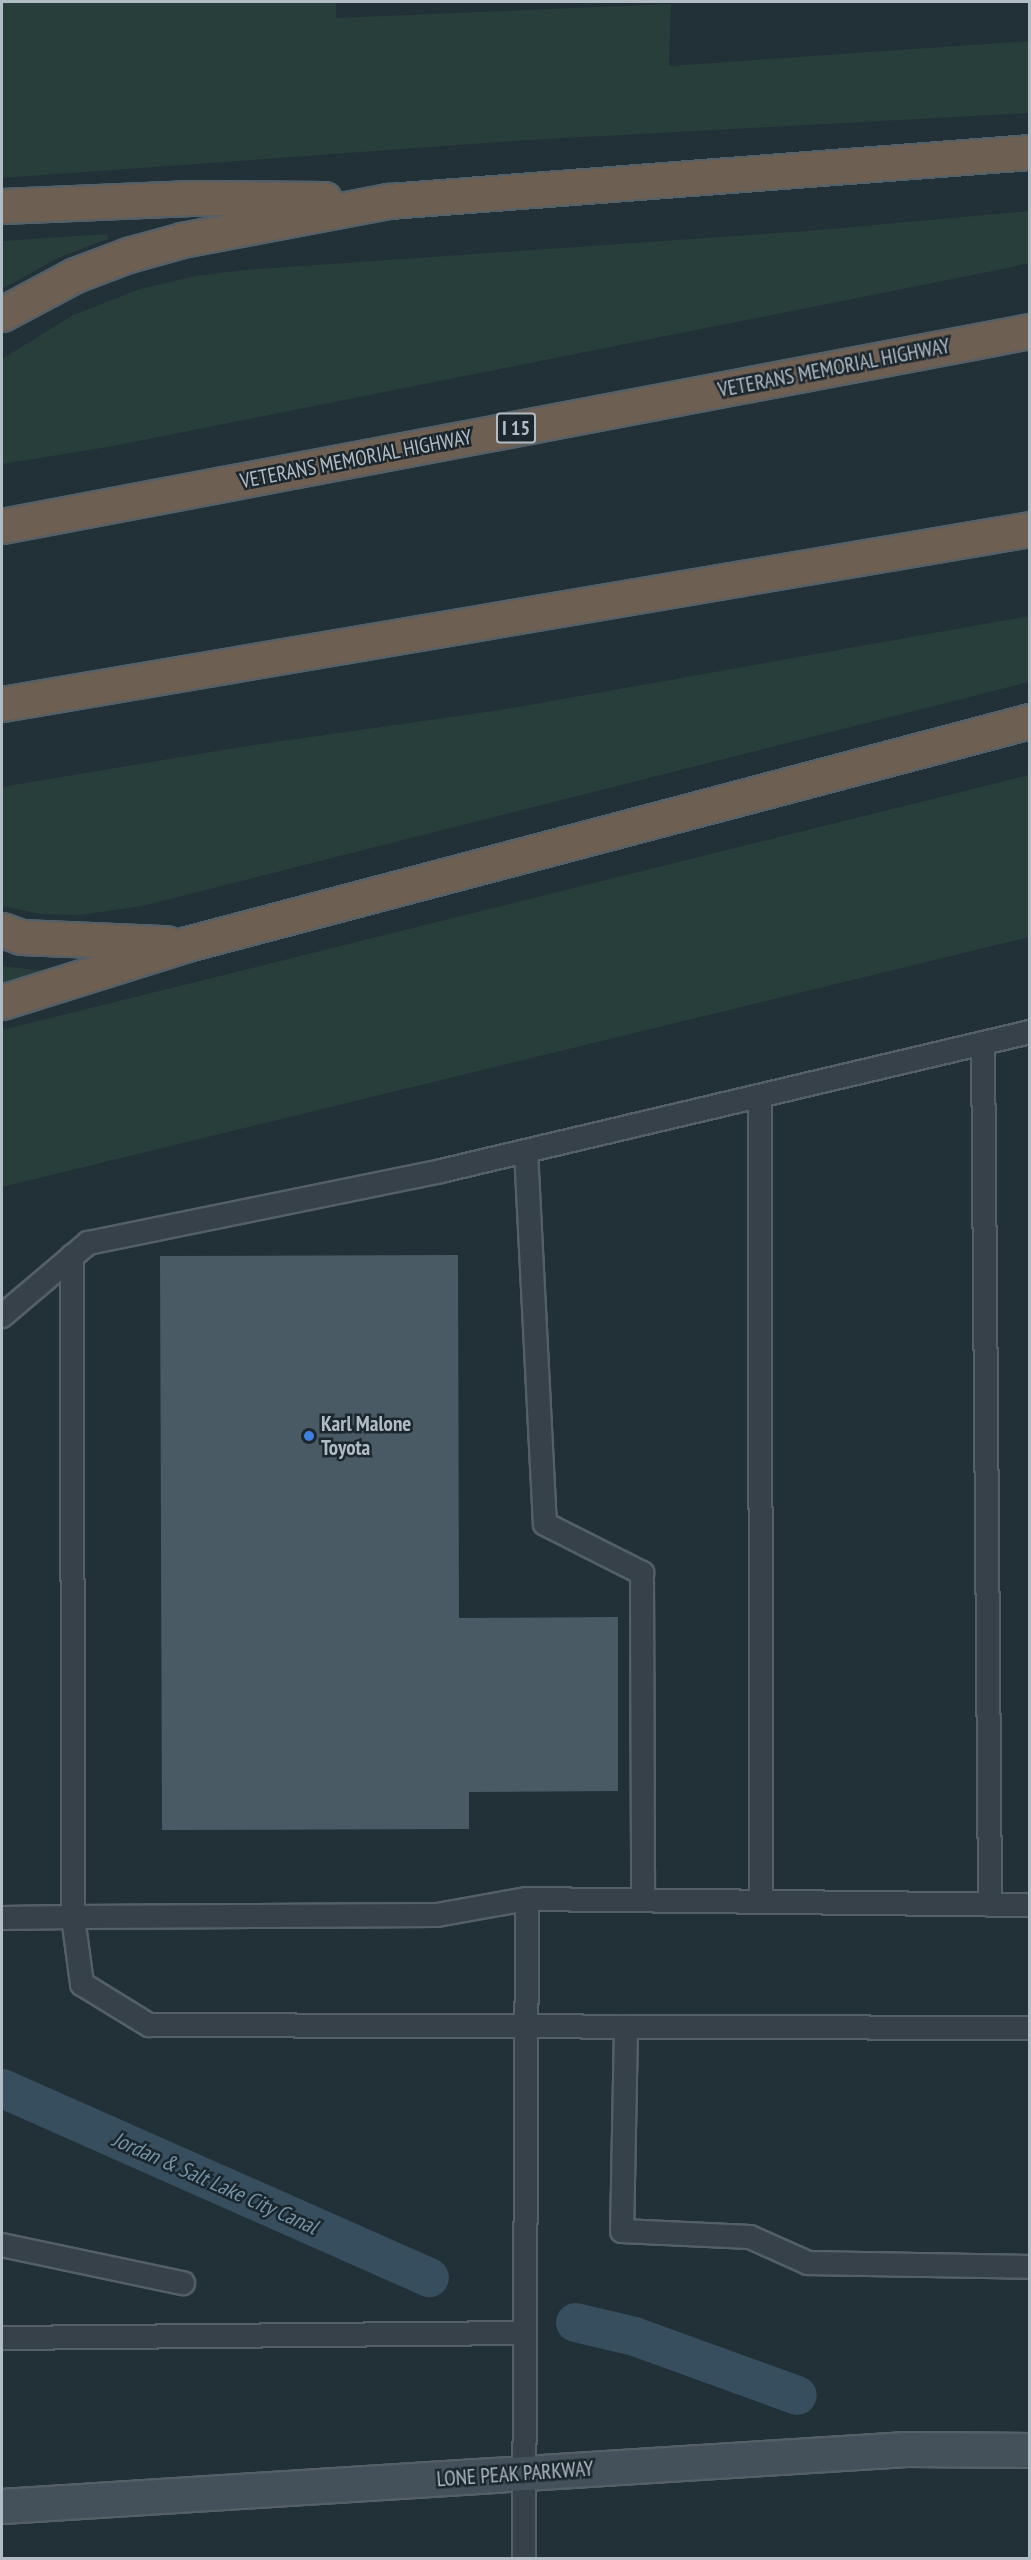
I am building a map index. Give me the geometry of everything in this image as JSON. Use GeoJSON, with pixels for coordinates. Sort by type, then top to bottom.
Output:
{"type":"FeatureCollection","features":[{"type":"Feature","properties":{"kind":"highway"},"geometry":{"type":"LineString","coordinates":[[2,206],[192,198],[389,201],[1029,152]]}},
{"type":"Feature","properties":{"kind":"highway"},"geometry":{"type":"LineString","coordinates":[[2,314],[75,275],[128,255],[182,240],[389,201]]}},
{"type":"Feature","properties":{"kind":"highway","name":"VETERANS MEMORIAL HIGHWAY"},"geometry":{"type":"LineString","coordinates":[[2,526],[1029,331]]}},
{"type":"Feature","properties":{"kind":"highway"},"geometry":{"type":"LineString","coordinates":[[2,704],[1029,529]]}},
{"type":"Feature","properties":{"kind":"highway"},"geometry":{"type":"LineString","coordinates":[[2,1002],[187,944],[1029,721]]}},
{"type":"Feature","properties":{"kind":"highway"},"geometry":{"type":"LineString","coordinates":[[2,930],[21,937],[187,944]]}},
{"type":"Feature","properties":{"kind":"main road","name":"LONE PEAK PARKWAY"},"geometry":{"type":"LineString","coordinates":[[2,2506],[906,2449],[1029,2451]]}},
{"type":"Feature","properties":{"kind":"lane"},"geometry":{"type":"LineString","coordinates":[[2,1316],[88,1243],[526,1151],[1029,1032]]}},
{"type":"Feature","properties":{"kind":"lane"},"geometry":{"type":"LineString","coordinates":[[983,1043],[990,1905]]}},
{"type":"Feature","properties":{"kind":"lane"},"geometry":{"type":"LineString","coordinates":[[760,1096],[761,1901]]}},
{"type":"Feature","properties":{"kind":"lane"},"geometry":{"type":"LineString","coordinates":[[526,1151],[545,1524],[642,1573],[643,1900]]}},
{"type":"Feature","properties":{"kind":"lane"},"geometry":{"type":"LineString","coordinates":[[72,1256],[73,1917],[82,1984],[149,2025],[1029,2028]]}},
{"type":"Feature","properties":{"kind":"lane"},"geometry":{"type":"LineString","coordinates":[[2,1918],[437,1915],[527,1899],[1029,1905]]}},
{"type":"Feature","properties":{"kind":"lane"},"geometry":{"type":"LineString","coordinates":[[524,2559],[527,1899]]}},
{"type":"Feature","properties":{"kind":"lane"},"geometry":{"type":"LineString","coordinates":[[626,2027],[622,2231],[750,2237],[808,2263],[1029,2266]]}},
{"type":"Feature","properties":{"kind":"lane"},"geometry":{"type":"LineString","coordinates":[[2,2246],[183,2283]]}},
{"type":"Feature","properties":{"kind":"lane"},"geometry":{"type":"LineString","coordinates":[[2,2338],[524,2333]]}},
{"type":"Feature","properties":{"kind":"green space"},"geometry":{"type":"Polygon","coordinates":[[[2,2],[336,2],[336,18],[671,4],[669,66],[1029,41],[1029,113],[529,140],[2,178],[2,2]]]}},
{"type":"Feature","properties":{"kind":"green space"},"geometry":{"type":"Polygon","coordinates":[[[1029,211],[1029,263],[108,447],[2,464],[2,359],[73,315],[140,289],[196,276],[244,270],[807,231],[1029,211]]]}},
{"type":"Feature","properties":{"kind":"green space"},"geometry":{"type":"Polygon","coordinates":[[[107,234],[108,239],[58,258],[2,289],[2,241],[107,234]]]}},
{"type":"Feature","properties":{"kind":"green space"},"geometry":{"type":"Polygon","coordinates":[[[1029,616],[1029,682],[142,906],[80,915],[40,914],[2,906],[2,787],[240,747],[507,709],[1029,616]]]}},
{"type":"Feature","properties":{"kind":"green space"},"geometry":{"type":"Polygon","coordinates":[[[1029,775],[1029,937],[2,1187],[2,1030],[1029,775]]]}},
{"type":"Feature","properties":{"kind":"green space"},"geometry":{"type":"Polygon","coordinates":[[[2,966],[44,971],[45,976],[2,987],[2,966]]]}},
{"type":"Feature","properties":{"kind":"building","name":"Karl Malone Toyota"},"geometry":{"type":"Polygon","coordinates":[[[458,1255],[459,1618],[618,1617],[618,1791],[469,1792],[469,1829],[162,1830],[160,1256],[458,1255]]]}},
{"type":"Feature","properties":{"kind":"waterway","name":"Jordan & Salt Lake City Canal"},"geometry":{"type":"LineString","coordinates":[[2,2088],[429,2277]]}},
{"type":"Feature","properties":{"kind":"waterway","name":"Jordan & Salt Lake City Canal"},"geometry":{"type":"LineString","coordinates":[[575,2322],[634,2336],[797,2395]]}},
{"type":"Feature","properties":{"kind":"place","name":"Karl Malone Toyota"},"geometry":{"type":"Point","coordinates":[309,1436]}}]}
